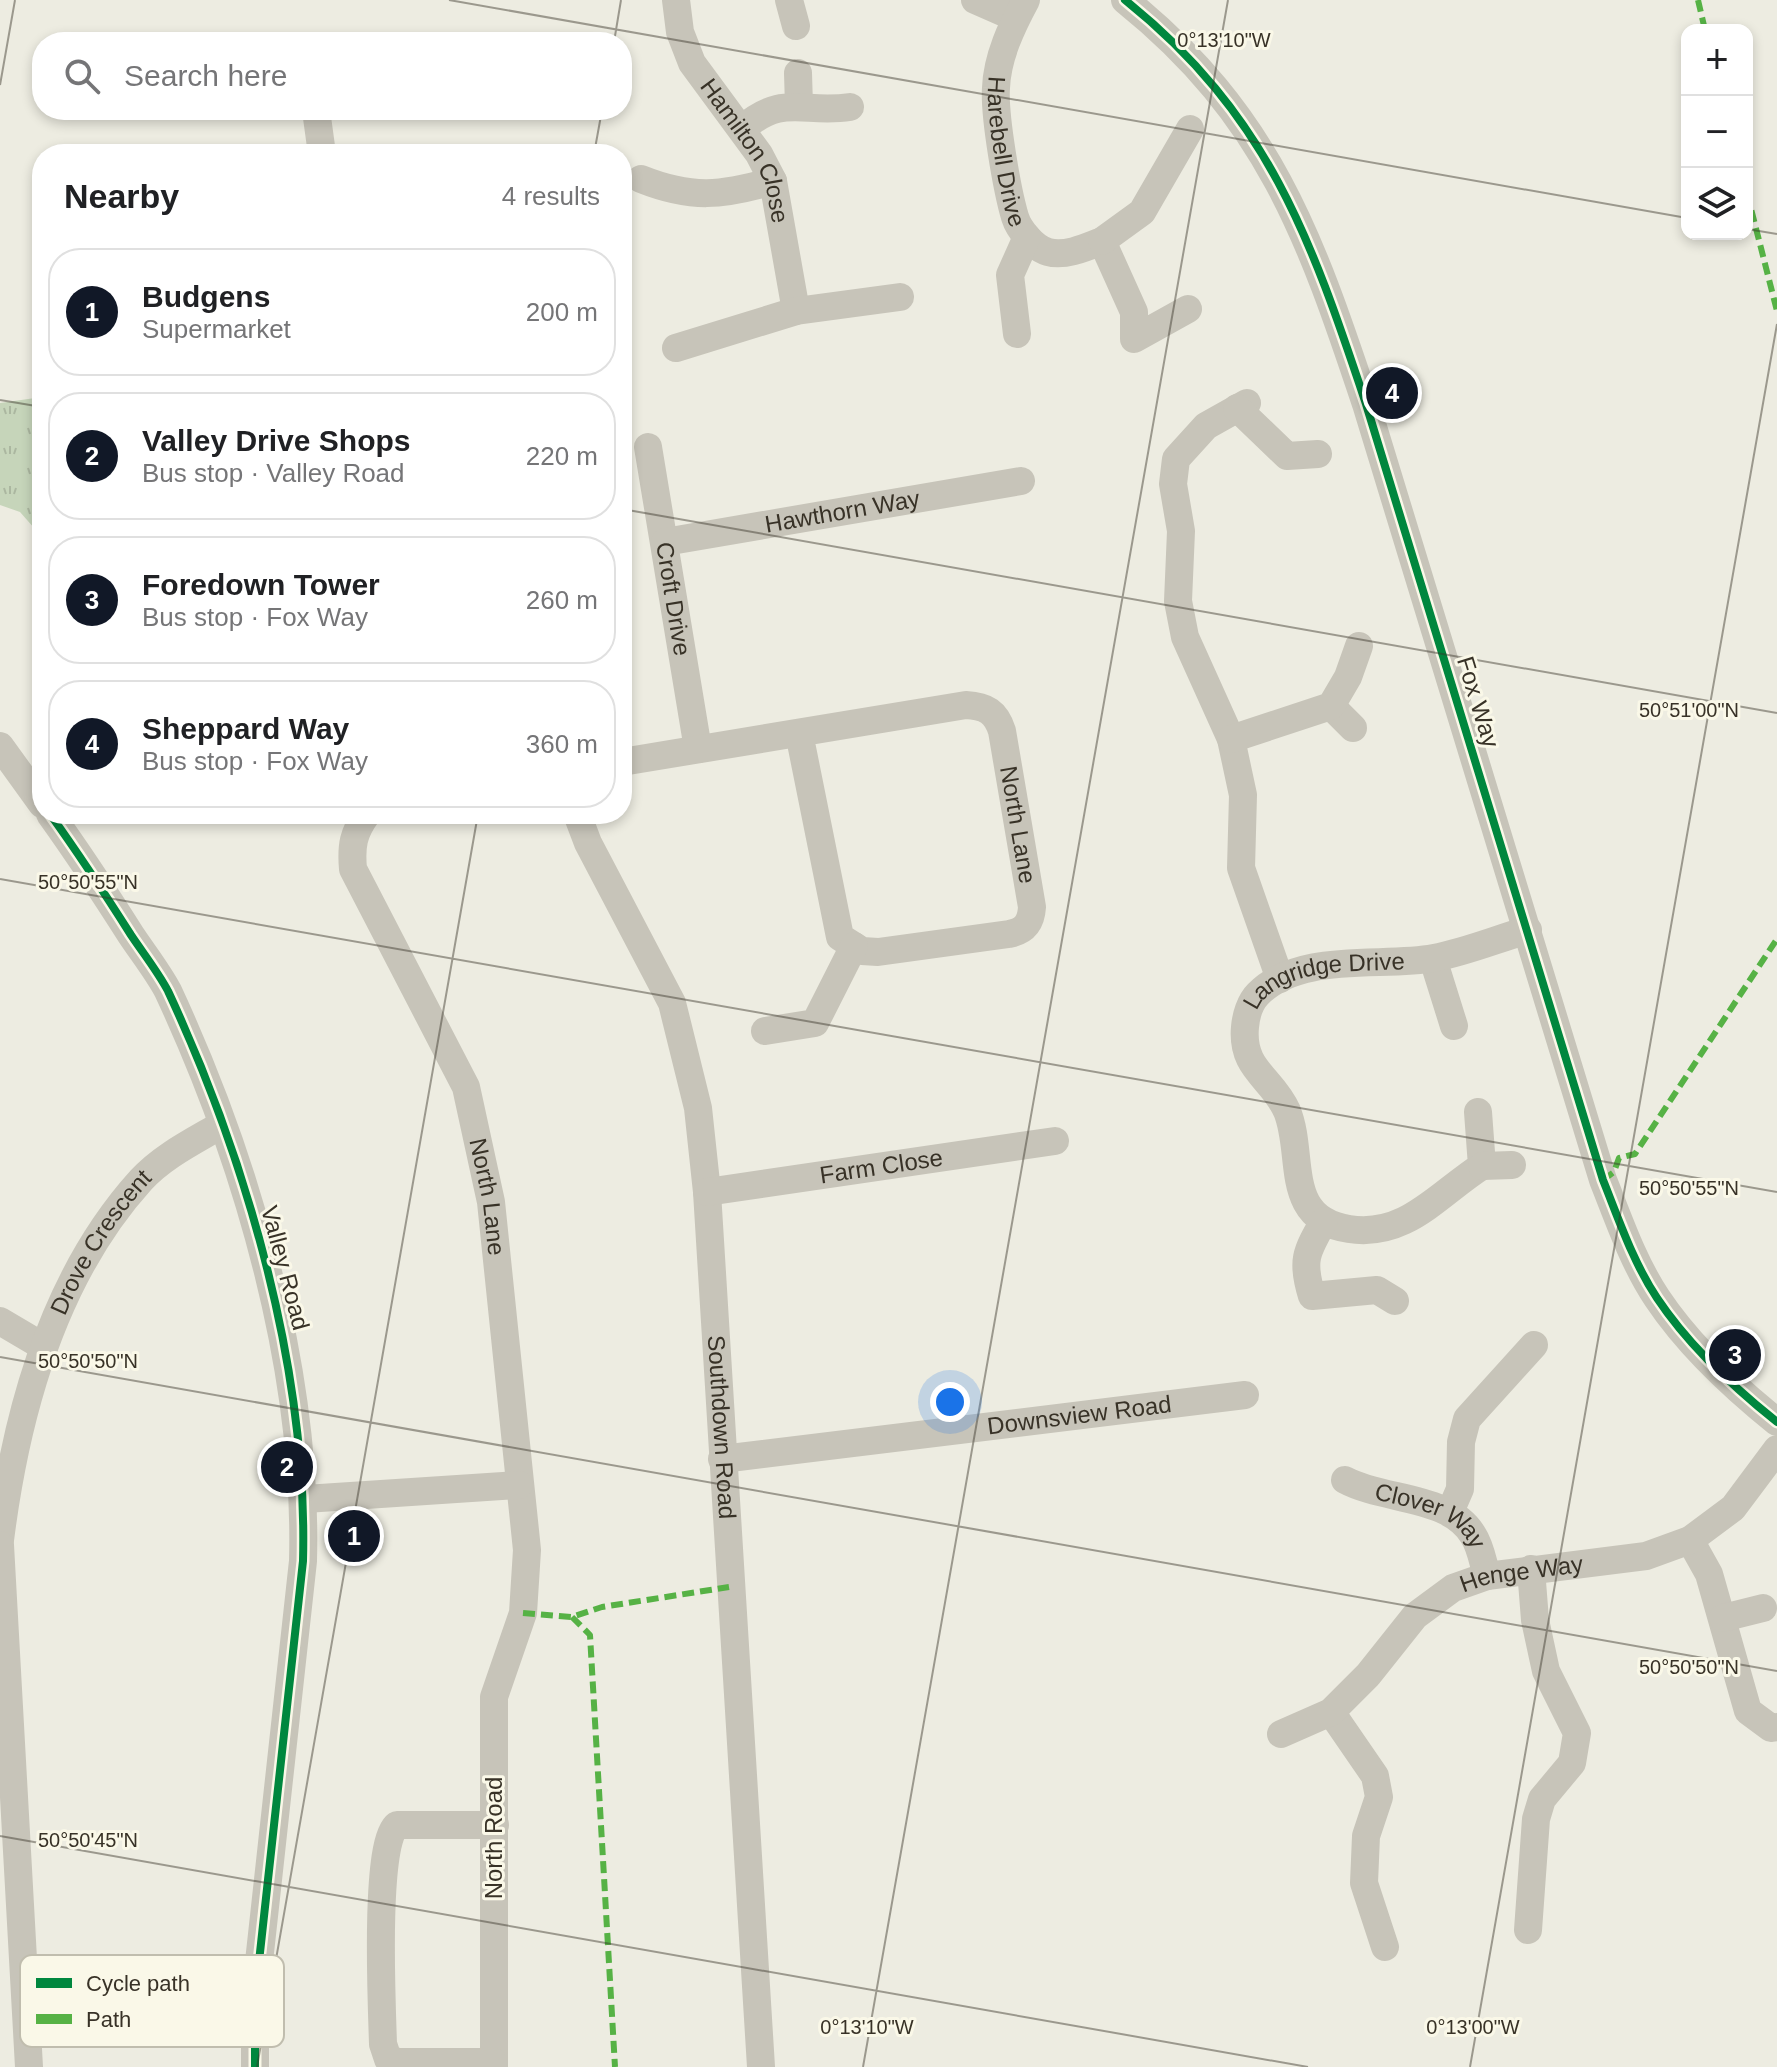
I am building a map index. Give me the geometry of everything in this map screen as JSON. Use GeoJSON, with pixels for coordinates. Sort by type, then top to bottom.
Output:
{"type":"FeatureCollection","features":[{"type":"Feature","properties":{"kind":"street","name":"Hamilton Close"},"geometry":{"type":"LineString","coordinates":[[676,0],[680,32],[692,63],[742,129],[773,181],[796,311]]}},
{"type":"Feature","properties":{"kind":"street","name":"Harebell Drive"},"geometry":{"type":"LineString","coordinates":[[975,0],[1021,9],[1000,61],[996,108],[1016,218],[1027,237],[1049,252],[1076,251],[1102,241],[1142,212],[1190,129]]}},
{"type":"Feature","properties":{"kind":"street","name":"Fox Way"},"geometry":{"type":"LineString","coordinates":[[1125,0],[1165,32],[1218,88],[1252,133],[1294,209],[1336,315],[1366,404],[1603,1180],[1627,1241],[1657,1298],[1706,1360],[1777,1422]]}},
{"type":"Feature","properties":{"kind":"street"},"geometry":{"type":"LineString","coordinates":[[798,73],[799,106]]}},
{"type":"Feature","properties":{"kind":"street"},"geometry":{"type":"LineString","coordinates":[[742,129],[761,112],[799,106],[824,111],[850,107]]}},
{"type":"Feature","properties":{"kind":"street"},"geometry":{"type":"LineString","coordinates":[[317,120],[321,144]]}},
{"type":"Feature","properties":{"kind":"street"},"geometry":{"type":"LineString","coordinates":[[641,179],[669,190],[698,194],[730,194],[773,181]]}},
{"type":"Feature","properties":{"kind":"street","name":"Harebell Drive"},"geometry":{"type":"LineString","coordinates":[[1017,334],[1010,275],[1027,237]]}},
{"type":"Feature","properties":{"kind":"street"},"geometry":{"type":"LineString","coordinates":[[1102,241],[1134,312],[1134,339],[1188,309]]}},
{"type":"Feature","properties":{"kind":"street"},"geometry":{"type":"LineString","coordinates":[[676,348],[796,311],[900,297]]}},
{"type":"Feature","properties":{"kind":"street"},"geometry":{"type":"LineString","coordinates":[[1280,979],[1241,868],[1243,795],[1231,739],[1185,637],[1178,601],[1181,531],[1173,484],[1176,459],[1187,443],[1206,426],[1242,405],[1287,456],[1318,454]]}},
{"type":"Feature","properties":{"kind":"street","name":"Croft Drive"},"geometry":{"type":"LineString","coordinates":[[648,447],[665,542],[685,691],[698,749]]}},
{"type":"Feature","properties":{"kind":"street","name":"Hawthorn Way"},"geometry":{"type":"LineString","coordinates":[[665,542],[1021,481]]}},
{"type":"Feature","properties":{"kind":"street"},"geometry":{"type":"LineString","coordinates":[[1231,739],[1331,706],[1348,677],[1359,646]]}},
{"type":"Feature","properties":{"kind":"street","name":"North Lane"},"geometry":{"type":"LineString","coordinates":[[632,760],[966,705],[990,710],[1002,731],[1031,919],[1018,932],[1009,934],[878,952],[854,946]]}},
{"type":"Feature","properties":{"kind":"street"},"geometry":{"type":"LineString","coordinates":[[1331,706],[1353,728]]}},
{"type":"Feature","properties":{"kind":"street"},"geometry":{"type":"LineString","coordinates":[[765,1031],[815,1023],[854,946],[840,937],[835,922],[799,733]]}},
{"type":"Feature","properties":{"kind":"street"},"geometry":{"type":"LineString","coordinates":[[0,746],[32,790]]}},
{"type":"Feature","properties":{"kind":"street","name":"Valley Road"},"geometry":{"type":"LineString","coordinates":[[57,824],[167,989],[221,1125],[252,1219],[284,1341],[305,1499],[302,1576],[260,1955]]}},
{"type":"Feature","properties":{"kind":"street","name":"North Lane"},"geometry":{"type":"LineString","coordinates":[[360,824],[351,847],[353,869],[466,1087],[491,1202],[527,1550],[523,1613]]}},
{"type":"Feature","properties":{"kind":"street","name":"Southdown Road"},"geometry":{"type":"LineString","coordinates":[[581,824],[672,1003],[698,1108],[707,1192],[761,2067]]}},
{"type":"Feature","properties":{"kind":"street","name":"Langridge Drive"},"geometry":{"type":"LineString","coordinates":[[1324,1221],[1299,1188],[1287,1111],[1253,1067],[1244,1044],[1246,1016],[1258,995],[1280,979],[1334,963],[1433,959],[1528,930]]}},
{"type":"Feature","properties":{"kind":"street"},"geometry":{"type":"LineString","coordinates":[[1433,959],[1454,1026]]}},
{"type":"Feature","properties":{"kind":"street"},"geometry":{"type":"LineString","coordinates":[[1478,1112],[1482,1166]]}},
{"type":"Feature","properties":{"kind":"street","name":"Drove Crescent"},"geometry":{"type":"LineString","coordinates":[[22,1955],[0,1542],[8,1473],[44,1347],[71,1286],[113,1215],[161,1162],[221,1125]]}},
{"type":"Feature","properties":{"kind":"street","name":"Farm Close"},"geometry":{"type":"LineString","coordinates":[[707,1192],[1055,1141]]}},
{"type":"Feature","properties":{"kind":"street"},"geometry":{"type":"LineString","coordinates":[[1395,1301],[1377,1290],[1312,1296],[1303,1269],[1309,1247],[1324,1221],[1349,1229],[1399,1225],[1421,1214],[1450,1186],[1482,1166],[1512,1165]]}},
{"type":"Feature","properties":{"kind":"street"},"geometry":{"type":"LineString","coordinates":[[0,1321],[44,1347]]}},
{"type":"Feature","properties":{"kind":"street"},"geometry":{"type":"LineString","coordinates":[[1450,1512],[1460,1489],[1461,1442],[1467,1419],[1534,1345]]}},
{"type":"Feature","properties":{"kind":"street","name":"Downsview Road"},"geometry":{"type":"LineString","coordinates":[[722,1459],[1245,1395]]}},
{"type":"Feature","properties":{"kind":"street","name":"Henge Way"},"geometry":{"type":"LineString","coordinates":[[1281,1734],[1331,1712],[1368,1675],[1415,1616],[1453,1588],[1487,1576],[1646,1556],[1690,1540],[1733,1508],[1777,1449]]}},
{"type":"Feature","properties":{"kind":"street","name":"Clover Way"},"geometry":{"type":"LineString","coordinates":[[1345,1480],[1362,1489],[1450,1512],[1472,1532],[1487,1576]]}},
{"type":"Feature","properties":{"kind":"street"},"geometry":{"type":"LineString","coordinates":[[305,1499],[519,1485]]}},
{"type":"Feature","properties":{"kind":"street"},"geometry":{"type":"LineString","coordinates":[[1690,1540],[1709,1574],[1748,1711],[1771,1728],[1777,1727]]}},
{"type":"Feature","properties":{"kind":"street"},"geometry":{"type":"LineString","coordinates":[[1528,1930],[1536,1819],[1542,1799],[1572,1763],[1577,1733],[1546,1671],[1535,1620],[1531,1569]]}},
{"type":"Feature","properties":{"kind":"street"},"geometry":{"type":"LineString","coordinates":[[1723,1618],[1763,1608]]}},
{"type":"Feature","properties":{"kind":"street","name":"North Road"},"geometry":{"type":"LineString","coordinates":[[494,2065],[494,1697],[523,1613]]}},
{"type":"Feature","properties":{"kind":"street"},"geometry":{"type":"LineString","coordinates":[[1331,1712],[1375,1776],[1379,1797],[1366,1836],[1364,1883],[1385,1947]]}},
{"type":"Feature","properties":{"kind":"street"},"geometry":{"type":"LineString","coordinates":[[494,2065],[398,2062],[388,2059],[383,2044],[381,1885],[389,1836],[397,1825],[495,1825]]}},
{"type":"Feature","properties":{"kind":"street","name":"Drove Crescent"},"geometry":{"type":"LineString","coordinates":[[28,2047],[29,2067]]}},
{"type":"Feature","properties":{"kind":"green space"},"geometry":{"type":"Polygon","coordinates":[[[32,398],[32,526],[20,512],[0,505],[0,403],[32,398]]]}},
{"type":"Feature","properties":{"kind":"marked path"},"geometry":{"type":"LineString","coordinates":[[1698,0],[1704,24]]}},
{"type":"Feature","properties":{"kind":"marked path"},"geometry":{"type":"LineString","coordinates":[[1753,217],[1777,311]]}},
{"type":"Feature","properties":{"kind":"marked path"},"geometry":{"type":"LineString","coordinates":[[1603,1180],[1614,1172],[1619,1158],[1635,1154],[1777,939]]}},
{"type":"Feature","properties":{"kind":"marked path"},"geometry":{"type":"LineString","coordinates":[[523,1613],[572,1617],[602,1607],[729,1587]]}},
{"type":"Feature","properties":{"kind":"marked path"},"geometry":{"type":"LineString","coordinates":[[572,1617],[590,1635],[615,2067]]}},
{"type":"Feature","properties":{"kind":"cycle path"},"geometry":{"type":"LineString","coordinates":[[1125,0],[1174,43],[1215,88],[1249,134],[1278,182],[1303,233],[1366,404],[1603,1180],[1648,1284],[1669,1316],[1728,1380],[1777,1422]]}},
{"type":"Feature","properties":{"kind":"cycle path"},"geometry":{"type":"LineString","coordinates":[[57,824],[168,991],[197,1057],[247,1197],[284,1343],[302,1489],[303,1561],[260,1955]]}},
{"type":"Feature","properties":{"kind":"cycle path"},"geometry":{"type":"LineString","coordinates":[[255,2047],[255,2067]]}},
{"type":"Feature","properties":{"kind":"place","name":"Sheppard Way"},"geometry":{"type":"Point","coordinates":[1392,393]}},
{"type":"Feature","properties":{"kind":"place","name":"Foredown Tower"},"geometry":{"type":"Point","coordinates":[1735,1355]}},
{"type":"Feature","properties":{"kind":"place","name":"Valley Drive Shops"},"geometry":{"type":"Point","coordinates":[287,1467]}},
{"type":"Feature","properties":{"kind":"place","name":"Budgens"},"geometry":{"type":"Point","coordinates":[354,1536]}}]}
